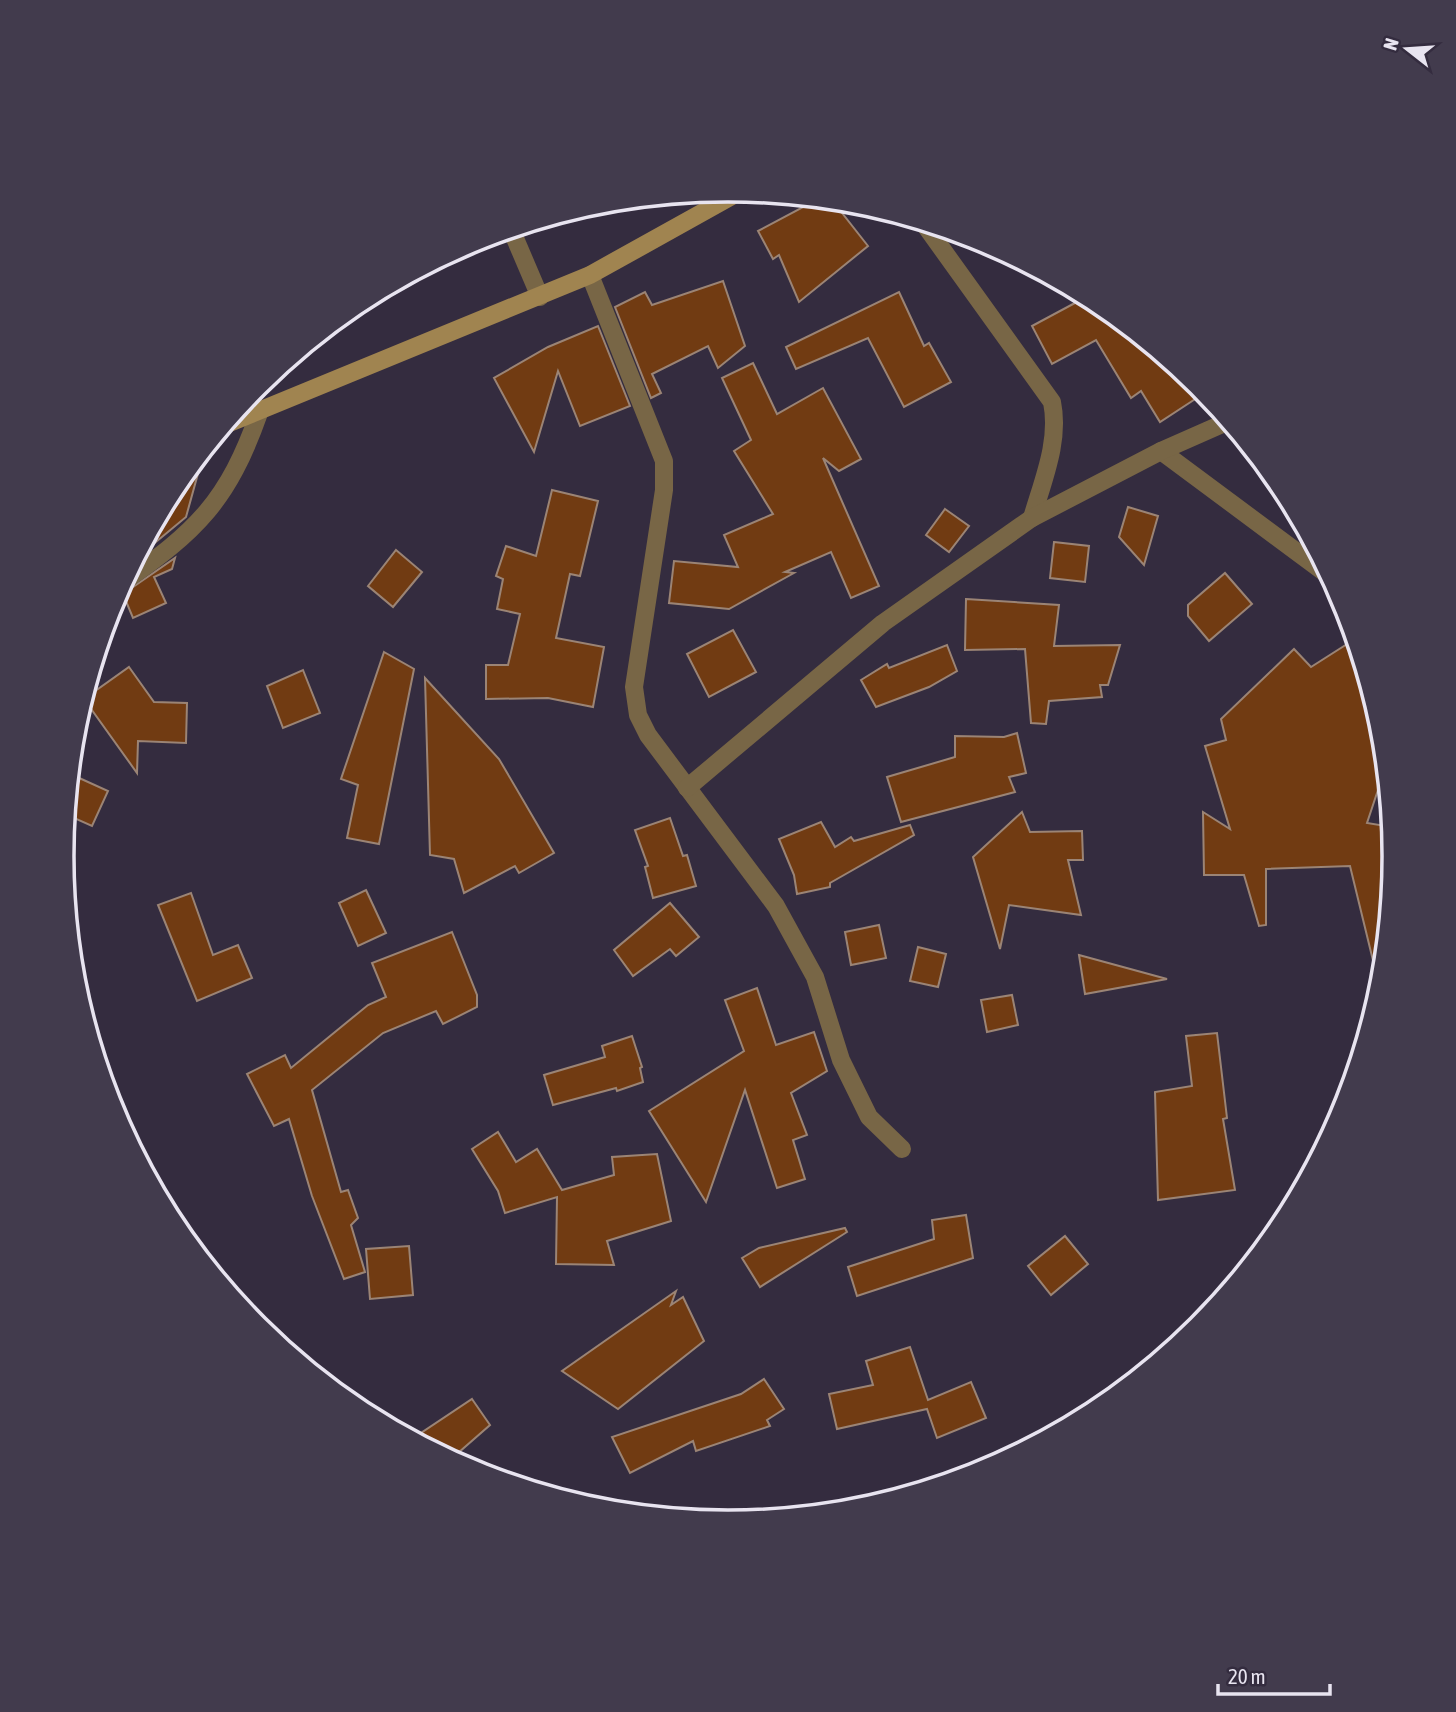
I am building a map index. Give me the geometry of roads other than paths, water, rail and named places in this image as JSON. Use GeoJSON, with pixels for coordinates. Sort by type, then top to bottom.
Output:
{"type":"FeatureCollection","features":[{"type":"Feature","properties":{"kind":"street"},"geometry":{"type":"LineString","coordinates":[[240,420],[590,275],[723,201]]}},
{"type":"Feature","properties":{"kind":"street"},"geometry":{"type":"LineString","coordinates":[[931,234],[1052,402],[1055,437],[1032,518]]}},
{"type":"Feature","properties":{"kind":"street"},"geometry":{"type":"LineString","coordinates":[[515,237],[540,297]]}},
{"type":"Feature","properties":{"kind":"street"},"geometry":{"type":"LineString","coordinates":[[590,275],[664,461],[664,490],[634,687],[638,715],[648,735],[776,906],[815,977],[841,1060],[869,1117],[901,1149]]}},
{"type":"Feature","properties":{"kind":"street"},"geometry":{"type":"LineString","coordinates":[[139,571],[171,549],[219,499],[244,455],[259,413]]}},
{"type":"Feature","properties":{"kind":"street"},"geometry":{"type":"LineString","coordinates":[[687,788],[883,624],[1032,518],[1161,451],[1221,425]]}},
{"type":"Feature","properties":{"kind":"street"},"geometry":{"type":"LineString","coordinates":[[1161,451],[1314,564]]}}]}
